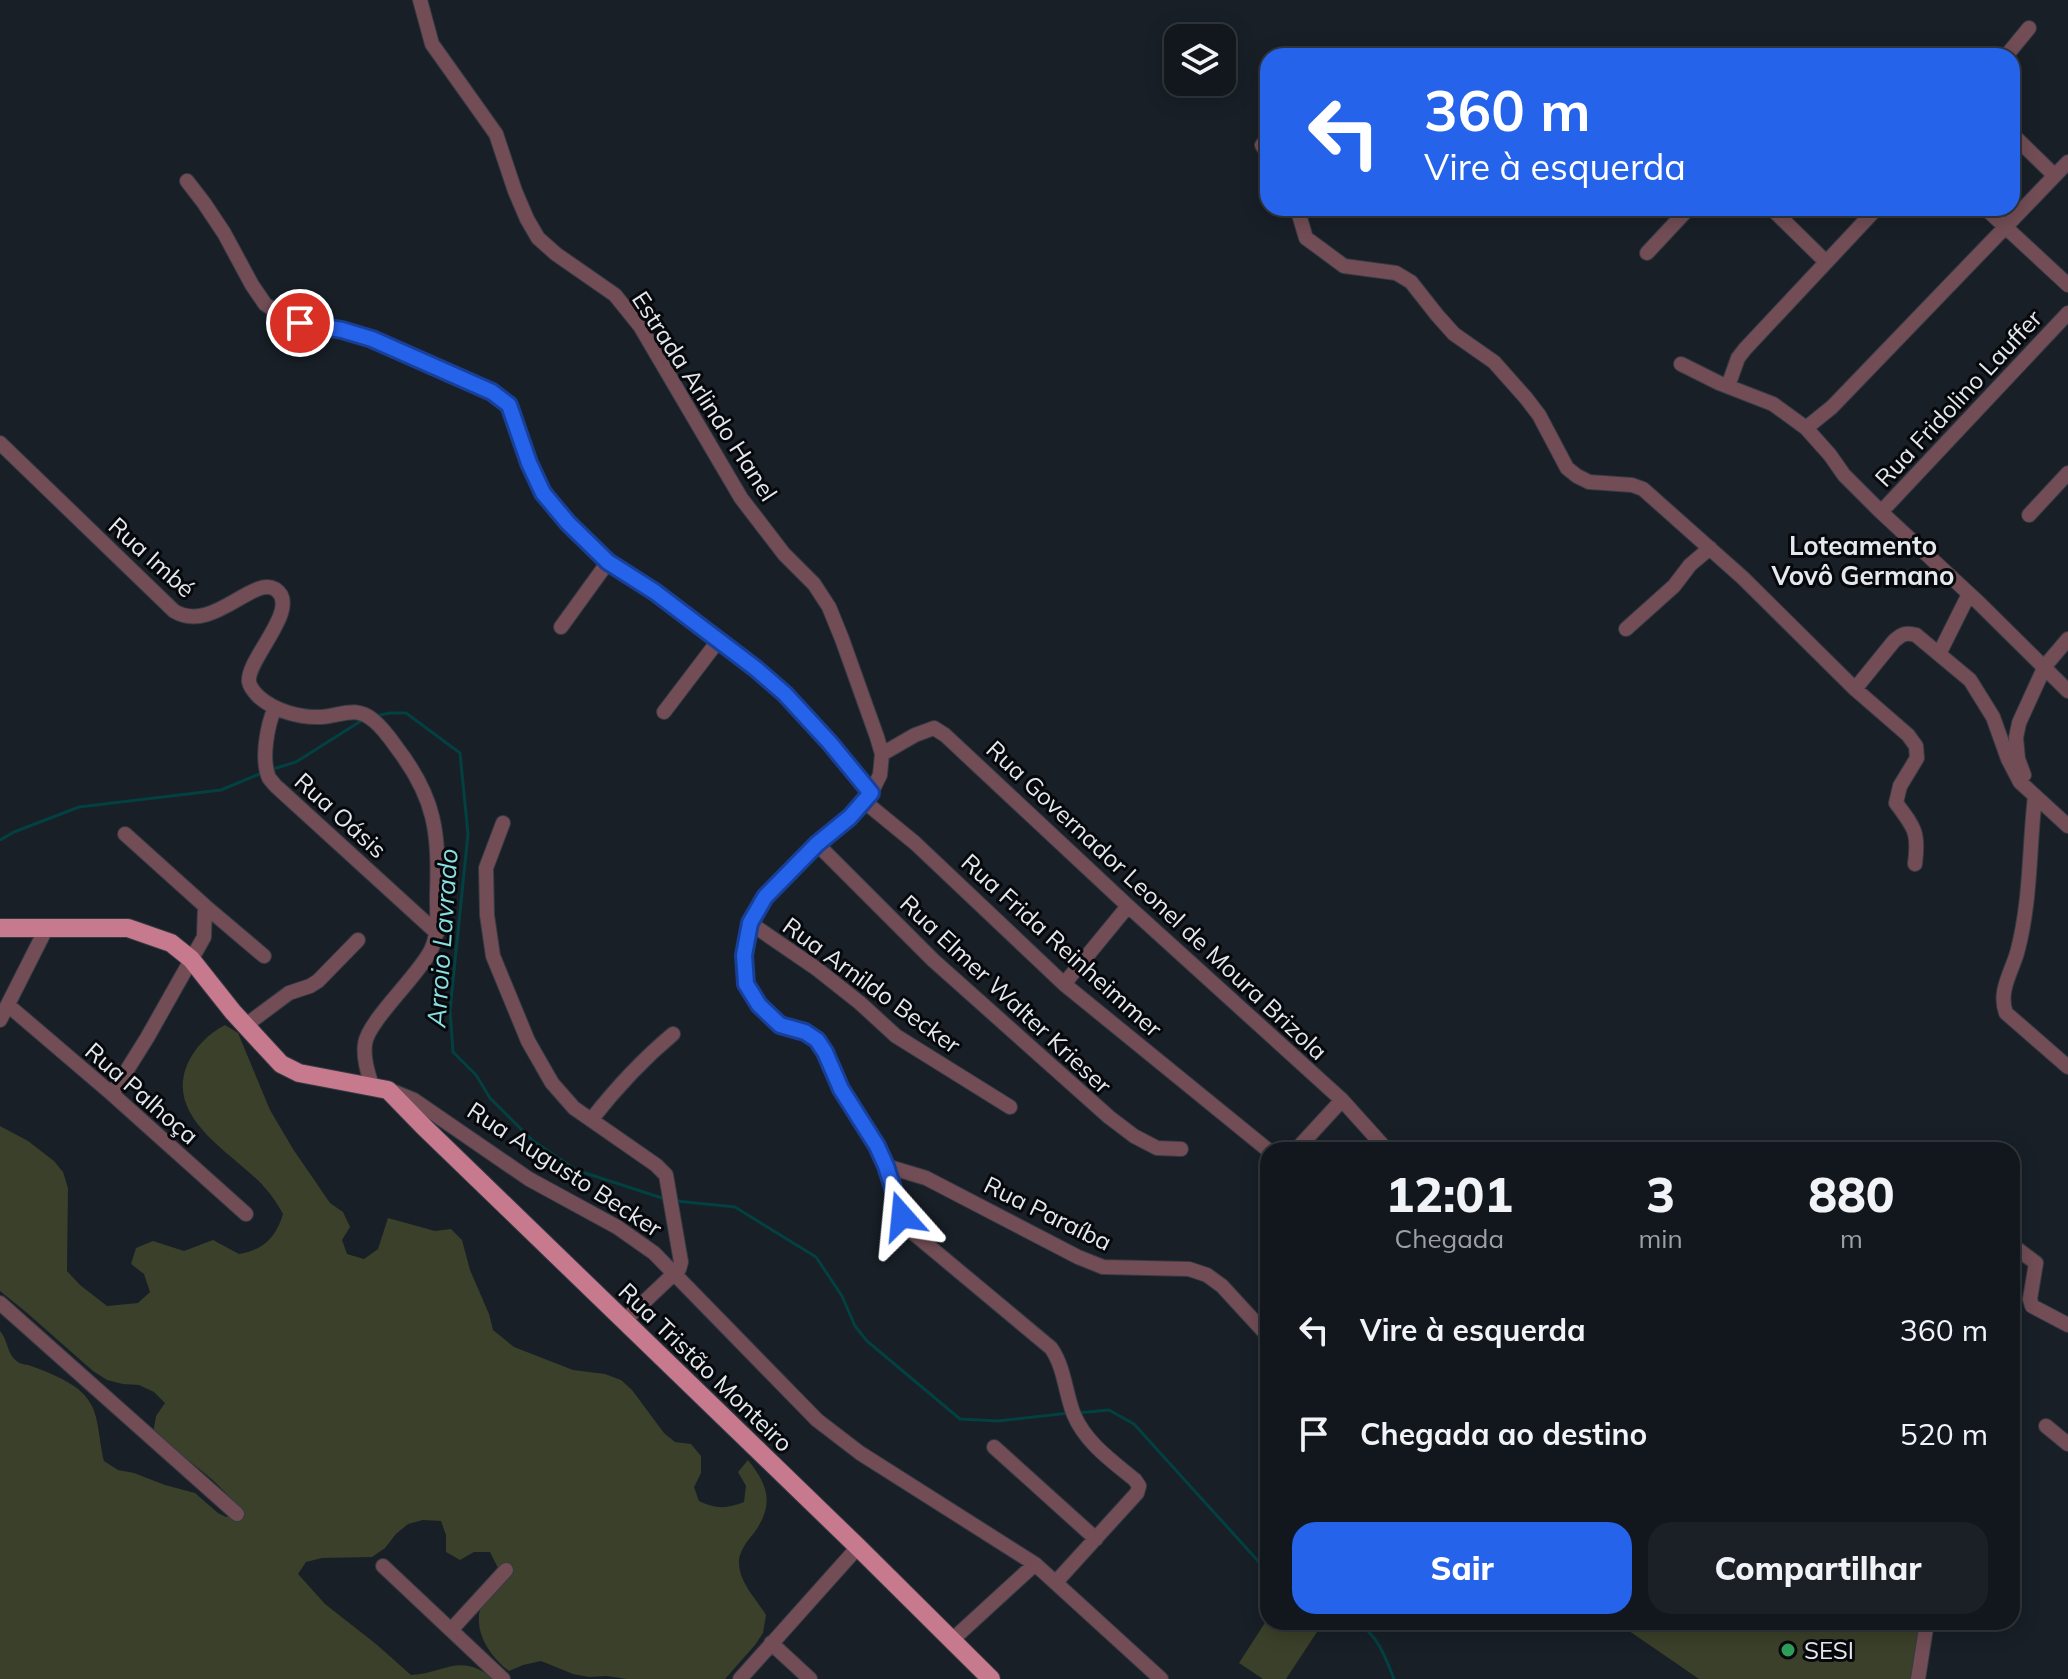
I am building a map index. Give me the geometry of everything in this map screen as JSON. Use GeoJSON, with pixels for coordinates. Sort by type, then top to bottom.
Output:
{"type":"FeatureCollection","features":[{"type":"Feature","properties":{"kind":"main road","name":"Rua Augusto Becker"},"geometry":{"type":"LineString","coordinates":[[0,928],[128,928],[171,943],[191,959],[281,1064],[299,1073],[380,1088]]}},
{"type":"Feature","properties":{"kind":"main road","name":"Rua Tristão Monteiro"},"geometry":{"type":"LineString","coordinates":[[380,1088],[858,1547],[986,1677]]}},
{"type":"Feature","properties":{"kind":"street","name":"Estrada Arlindo Hanel"},"geometry":{"type":"LineString","coordinates":[[420,0],[432,44],[496,134],[515,191],[538,238],[615,295],[640,326],[741,498],[784,554],[814,584],[829,607],[882,754]]}},
{"type":"Feature","properties":{"kind":"street"},"geometry":{"type":"LineString","coordinates":[[2013,48],[2029,28]]}},
{"type":"Feature","properties":{"kind":"street"},"geometry":{"type":"LineString","coordinates":[[2020,142],[2054,175]]}},
{"type":"Feature","properties":{"kind":"street"},"geometry":{"type":"LineString","coordinates":[[2020,212],[2068,162]]}},
{"type":"Feature","properties":{"kind":"street","name":"Rua Frida Reinheimmer"},"geometry":{"type":"LineString","coordinates":[[187,181],[224,233],[265,304],[300,323],[372,339],[492,392],[509,405],[543,493],[568,523],[608,562],[655,592],[785,694],[830,743],[868,798],[1064,984],[1260,1143]]}},
{"type":"Feature","properties":{"kind":"street"},"geometry":{"type":"LineString","coordinates":[[1299,216],[1306,238],[1344,266],[1396,273],[1411,282],[1454,334],[1494,362],[1526,398],[1539,415],[1567,468],[1589,482],[1632,485],[1643,489],[1743,578],[1855,689],[1908,735],[1916,746],[1917,758],[1900,786],[1896,803],[1911,822],[1918,839],[1915,864]]}},
{"type":"Feature","properties":{"kind":"street"},"geometry":{"type":"LineString","coordinates":[[1647,253],[1682,216]]}},
{"type":"Feature","properties":{"kind":"street"},"geometry":{"type":"LineString","coordinates":[[1779,216],[1826,262]]}},
{"type":"Feature","properties":{"kind":"street"},"geometry":{"type":"LineString","coordinates":[[1728,386],[1738,358],[1745,349],[1869,216]]}},
{"type":"Feature","properties":{"kind":"street"},"geometry":{"type":"LineString","coordinates":[[1993,216],[2068,285]]}},
{"type":"Feature","properties":{"kind":"street"},"geometry":{"type":"LineString","coordinates":[[1806,428],[1832,407],[2016,216]]}},
{"type":"Feature","properties":{"kind":"street","name":"Rua Fridolino Lauffer"},"geometry":{"type":"LineString","coordinates":[[1881,512],[2068,313]]}},
{"type":"Feature","properties":{"kind":"street"},"geometry":{"type":"LineString","coordinates":[[1681,364],[1773,404],[1806,428],[1844,475],[2068,691]]}},
{"type":"Feature","properties":{"kind":"street","name":"Rua Imbé"},"geometry":{"type":"LineString","coordinates":[[0,443],[130,571],[181,615],[209,613],[236,602],[257,588],[268,586],[278,591],[283,599],[282,607],[249,677],[257,695],[275,708]]}},
{"type":"Feature","properties":{"kind":"street"},"geometry":{"type":"LineString","coordinates":[[2029,515],[2068,473]]}},
{"type":"Feature","properties":{"kind":"street"},"geometry":{"type":"LineString","coordinates":[[1626,629],[1710,548]]}},
{"type":"Feature","properties":{"kind":"street"},"geometry":{"type":"LineString","coordinates":[[561,627],[608,562]]}},
{"type":"Feature","properties":{"kind":"street"},"geometry":{"type":"LineString","coordinates":[[1939,654],[1969,594]]}},
{"type":"Feature","properties":{"kind":"street"},"geometry":{"type":"LineString","coordinates":[[1855,689],[1894,641],[1909,632],[1916,635],[1970,680],[1993,717],[2020,782],[2068,826]]}},
{"type":"Feature","properties":{"kind":"street"},"geometry":{"type":"LineString","coordinates":[[2068,639],[2045,666],[2019,723],[2016,738],[2018,759],[2032,793],[2030,869],[2017,953],[2003,991],[2006,1013],[2068,1067]]}},
{"type":"Feature","properties":{"kind":"street"},"geometry":{"type":"LineString","coordinates":[[664,712],[718,641]]}},
{"type":"Feature","properties":{"kind":"street"},"geometry":{"type":"LineString","coordinates":[[275,708],[314,717],[357,711],[372,719],[403,756],[431,807],[438,855],[437,933],[431,950],[366,1037],[364,1046],[380,1088]]}},
{"type":"Feature","properties":{"kind":"street","name":"Rua Oásis"},"geometry":{"type":"LineString","coordinates":[[275,708],[267,728],[268,771],[278,788],[437,933]]}},
{"type":"Feature","properties":{"kind":"street","name":"Rua Governador Leonel de Moura Brizola"},"geometry":{"type":"LineString","coordinates":[[882,754],[934,728],[945,735],[1342,1100],[1380,1142]]}},
{"type":"Feature","properties":{"kind":"street"},"geometry":{"type":"LineString","coordinates":[[882,754],[880,775],[868,798],[765,897],[750,923],[744,955],[746,984],[759,1005],[780,1025],[805,1032],[817,1040],[841,1089],[877,1146],[902,1216],[912,1232],[1051,1348],[1058,1358],[1072,1408],[1097,1449],[1139,1486],[1137,1493],[1056,1582]]}},
{"type":"Feature","properties":{"kind":"street"},"geometry":{"type":"LineString","coordinates":[[503,823],[486,868],[487,915],[493,956],[528,1041],[552,1083],[574,1108],[666,1175],[681,1262],[679,1269],[624,1321]]}},
{"type":"Feature","properties":{"kind":"street"},"geometry":{"type":"LineString","coordinates":[[125,834],[264,956]]}},
{"type":"Feature","properties":{"kind":"street","name":"Rua Elmer Walter Krieser"},"geometry":{"type":"LineString","coordinates":[[817,844],[933,960],[1109,1117],[1157,1148],[1181,1149]]}},
{"type":"Feature","properties":{"kind":"street"},"geometry":{"type":"LineString","coordinates":[[112,1094],[204,937],[205,906]]}},
{"type":"Feature","properties":{"kind":"street"},"geometry":{"type":"LineString","coordinates":[[1064,984],[1128,906]]}},
{"type":"Feature","properties":{"kind":"street","name":"Rua Arnildo Becker"},"geometry":{"type":"LineString","coordinates":[[750,923],[817,969],[896,1036],[1010,1107]]}},
{"type":"Feature","properties":{"kind":"street"},"geometry":{"type":"LineString","coordinates":[[0,1020],[46,929]]}},
{"type":"Feature","properties":{"kind":"street"},"geometry":{"type":"LineString","coordinates":[[246,1025],[289,993],[318,981],[358,940]]}},
{"type":"Feature","properties":{"kind":"street","name":"Rua Palhoça"},"geometry":{"type":"LineString","coordinates":[[9,1006],[246,1214]]}},
{"type":"Feature","properties":{"kind":"street"},"geometry":{"type":"LineString","coordinates":[[591,1120],[640,1063],[673,1034]]}},
{"type":"Feature","properties":{"kind":"street","name":"Rua Augusto Becker"},"geometry":{"type":"LineString","coordinates":[[380,1088],[414,1100],[529,1179],[617,1227],[654,1253],[817,1420],[860,1453],[1035,1564],[1161,1679]]}},
{"type":"Feature","properties":{"kind":"street"},"geometry":{"type":"LineString","coordinates":[[1303,1142],[1342,1100]]}},
{"type":"Feature","properties":{"kind":"street","name":"Rua Paraíba"},"geometry":{"type":"LineString","coordinates":[[886,1166],[926,1178],[1103,1267],[1189,1269],[1207,1275],[1222,1286],[1260,1327]]}},
{"type":"Feature","properties":{"kind":"street"},"geometry":{"type":"LineString","coordinates":[[2020,1251],[2036,1263],[2030,1299],[2032,1306],[2068,1325]]}},
{"type":"Feature","properties":{"kind":"street"},"geometry":{"type":"LineString","coordinates":[[0,1303],[237,1514]]}},
{"type":"Feature","properties":{"kind":"street"},"geometry":{"type":"LineString","coordinates":[[2046,1426],[2068,1444]]}},
{"type":"Feature","properties":{"kind":"street"},"geometry":{"type":"LineString","coordinates":[[994,1447],[1096,1539]]}},
{"type":"Feature","properties":{"kind":"street"},"geometry":{"type":"LineString","coordinates":[[740,1679],[858,1547]]}},
{"type":"Feature","properties":{"kind":"street"},"geometry":{"type":"LineString","coordinates":[[951,1641],[1035,1564]]}},
{"type":"Feature","properties":{"kind":"street"},"geometry":{"type":"LineString","coordinates":[[383,1566],[503,1679]]}},
{"type":"Feature","properties":{"kind":"street"},"geometry":{"type":"LineString","coordinates":[[451,1630],[506,1570]]}},
{"type":"Feature","properties":{"kind":"street"},"geometry":{"type":"LineString","coordinates":[[1918,1679],[1926,1630]]}},
{"type":"Feature","properties":{"kind":"street"},"geometry":{"type":"LineString","coordinates":[[771,1643],[810,1679]]}},
{"type":"Feature","properties":{"kind":"green space"},"geometry":{"type":"Polygon","coordinates":[[[225,1025],[238,1033],[270,1110],[293,1149],[330,1203],[343,1212],[350,1227],[342,1240],[347,1254],[364,1259],[378,1249],[388,1218],[435,1231],[451,1229],[462,1240],[493,1330],[514,1347],[573,1370],[605,1374],[621,1380],[664,1433],[675,1442],[691,1444],[701,1456],[701,1473],[694,1487],[699,1501],[721,1507],[744,1502],[746,1486],[738,1472],[748,1460],[761,1478],[766,1504],[760,1523],[741,1553],[739,1568],[744,1583],[766,1615],[763,1633],[725,1679],[589,1677],[541,1661],[509,1671],[487,1647],[479,1624],[480,1612],[498,1568],[490,1552],[474,1552],[460,1560],[446,1552],[446,1535],[441,1521],[423,1520],[408,1524],[372,1557],[322,1558],[306,1562],[298,1574],[325,1604],[411,1675],[462,1665],[482,1671],[494,1679],[0,1679],[0,1331],[18,1362],[60,1378],[84,1394],[95,1413],[104,1461],[118,1470],[195,1493],[226,1517],[241,1514],[214,1481],[153,1434],[156,1416],[165,1403],[154,1392],[139,1385],[107,1380],[93,1371],[0,1291],[0,1126],[28,1141],[63,1172],[68,1188],[67,1271],[107,1306],[138,1303],[150,1292],[144,1274],[131,1264],[136,1248],[153,1241],[184,1251],[213,1240],[239,1254],[248,1252],[268,1241],[283,1214],[261,1184],[201,1128],[184,1099],[183,1083],[190,1058],[203,1042],[225,1025]]]}},
{"type":"Feature","properties":{"kind":"green space"},"geometry":{"type":"Polygon","coordinates":[[[1260,1630],[1318,1630],[1286,1679],[1263,1679],[1239,1663],[1260,1630]]]}},
{"type":"Feature","properties":{"kind":"green space","name":"SESI"},"geometry":{"type":"Polygon","coordinates":[[[1628,1630],[1921,1630],[1917,1679],[1699,1679],[1628,1630]]]}},
{"type":"Feature","properties":{"kind":"waterway","name":"Arroio Lavrado"},"geometry":{"type":"LineString","coordinates":[[375,716],[406,713],[460,753],[468,834],[450,1010],[453,1052],[476,1075],[490,1098],[533,1141],[576,1170],[665,1199]]}},
{"type":"Feature","properties":{"kind":"waterway","name":"Arroio Lavrado"},"geometry":{"type":"LineString","coordinates":[[273,769],[296,762],[364,719]]}},
{"type":"Feature","properties":{"kind":"waterway","name":"Arroio Lavrado"},"geometry":{"type":"LineString","coordinates":[[0,840],[79,807],[221,790],[262,773]]}},
{"type":"Feature","properties":{"kind":"waterway","name":"Arroio Lavrado"},"geometry":{"type":"LineString","coordinates":[[676,1201],[735,1207],[816,1257],[842,1296],[855,1326],[867,1341],[960,1419],[998,1421],[1069,1413]]}},
{"type":"Feature","properties":{"kind":"waterway"},"geometry":{"type":"LineString","coordinates":[[1077,1413],[1109,1410],[1134,1424],[1260,1563]]}},
{"type":"Feature","properties":{"kind":"waterway"},"geometry":{"type":"LineString","coordinates":[[1366,1630],[1376,1640],[1394,1679]]}},
{"type":"Feature","properties":{"kind":"place","name":"SESI"},"geometry":{"type":"Point","coordinates":[1788,1650]}},
{"type":"Feature","properties":{"kind":"district","name":"Loteamento Vovô Germano"},"geometry":{"type":"Point","coordinates":[1863,560]}},
{"type":"Feature","properties":{"kind":"route"},"geometry":{"type":"LineString","coordinates":[[300,323],[372,339],[492,392],[509,405],[543,493],[568,523],[608,562],[655,592],[785,694],[871,793],[850,817],[817,844],[765,897],[750,923],[744,955],[746,984],[759,1005],[780,1025],[805,1032],[817,1040],[841,1089],[877,1146],[902,1216]]}}]}
